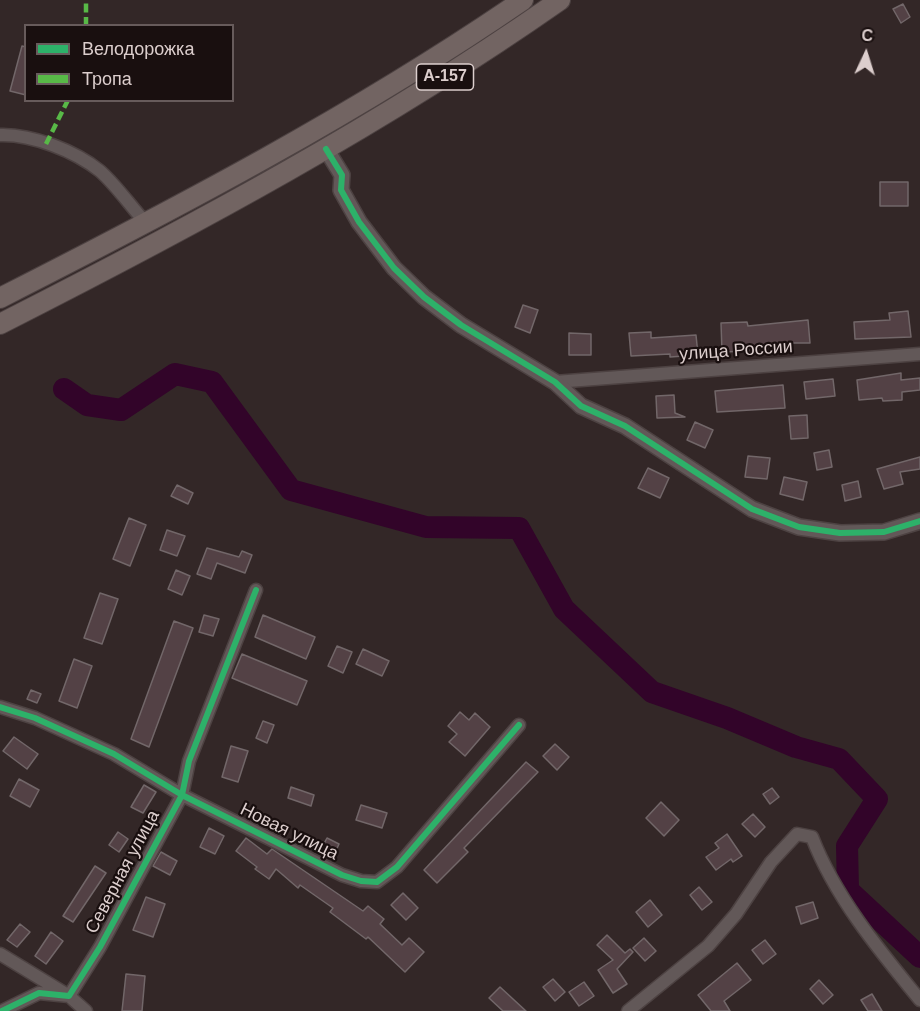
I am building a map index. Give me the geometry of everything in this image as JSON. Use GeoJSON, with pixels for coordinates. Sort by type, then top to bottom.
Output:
{"type":"FeatureCollection","features":[{"type":"Feature","properties":{"kind":"main road","name":"А-157"},"geometry":{"type":"LineString","coordinates":[[0,298],[147,224],[314,130],[523,0]]}},
{"type":"Feature","properties":{"kind":"main road","name":"А-157"},"geometry":{"type":"LineString","coordinates":[[0,324],[158,244],[326,149],[446,76],[560,0]]}},
{"type":"Feature","properties":{"kind":"street"},"geometry":{"type":"LineString","coordinates":[[0,135],[46,144],[100,171],[147,224]]}},
{"type":"Feature","properties":{"kind":"street"},"geometry":{"type":"LineString","coordinates":[[326,149],[342,175],[341,189],[359,222],[394,268],[424,297],[461,325],[555,382],[581,406],[625,426],[743,503],[798,527],[840,533],[884,532],[920,521]]}},
{"type":"Feature","properties":{"kind":"street","name":"улица России"},"geometry":{"type":"LineString","coordinates":[[555,382],[920,354]]}},
{"type":"Feature","properties":{"kind":"street","name":"Северная улица"},"geometry":{"type":"LineString","coordinates":[[69,996],[100,947],[182,795],[189,761],[256,590]]}},
{"type":"Feature","properties":{"kind":"street","name":"Новая улица"},"geometry":{"type":"LineString","coordinates":[[0,707],[35,718],[114,754],[182,795],[342,875],[361,881],[377,882],[397,867],[519,725]]}},
{"type":"Feature","properties":{"kind":"street"},"geometry":{"type":"LineString","coordinates":[[628,1011],[708,946],[736,914],[771,862],[797,834],[812,837],[821,861],[844,900],[920,1000]]}},
{"type":"Feature","properties":{"kind":"street"},"geometry":{"type":"LineString","coordinates":[[0,954],[69,996],[86,1011]]}},
{"type":"Feature","properties":{"kind":"street"},"geometry":{"type":"LineString","coordinates":[[2,1011],[39,993],[69,996]]}},
{"type":"Feature","properties":{"kind":"building"},"geometry":{"type":"Polygon","coordinates":[[[903,4],[910,17],[901,23],[893,9],[903,4]]]}},
{"type":"Feature","properties":{"kind":"building"},"geometry":{"type":"Polygon","coordinates":[[[22,46],[24,46],[24,94],[10,91],[22,46]]]}},
{"type":"Feature","properties":{"kind":"building"},"geometry":{"type":"Polygon","coordinates":[[[880,182],[908,182],[908,206],[880,206],[880,182]]]}},
{"type":"Feature","properties":{"kind":"building"},"geometry":{"type":"Polygon","coordinates":[[[523,305],[538,310],[530,333],[515,327],[523,305]]]}},
{"type":"Feature","properties":{"kind":"building"},"geometry":{"type":"Polygon","coordinates":[[[908,311],[911,337],[855,339],[854,322],[890,320],[889,313],[908,311]]]}},
{"type":"Feature","properties":{"kind":"building"},"geometry":{"type":"Polygon","coordinates":[[[808,320],[810,343],[748,347],[749,351],[722,352],[721,323],[747,322],[748,326],[808,320]]]}},
{"type":"Feature","properties":{"kind":"building"},"geometry":{"type":"Polygon","coordinates":[[[651,332],[651,338],[696,335],[698,355],[631,356],[629,333],[651,332]]]}},
{"type":"Feature","properties":{"kind":"building"},"geometry":{"type":"Polygon","coordinates":[[[569,333],[591,334],[591,355],[569,355],[569,333]]]}},
{"type":"Feature","properties":{"kind":"building"},"geometry":{"type":"Polygon","coordinates":[[[901,373],[901,380],[920,378],[920,390],[902,392],[902,400],[883,401],[882,398],[859,400],[857,380],[901,373]]]}},
{"type":"Feature","properties":{"kind":"building"},"geometry":{"type":"Polygon","coordinates":[[[833,379],[835,396],[806,399],[804,382],[833,379]]]}},
{"type":"Feature","properties":{"kind":"building"},"geometry":{"type":"Polygon","coordinates":[[[783,385],[785,408],[717,412],[715,391],[783,385]]]}},
{"type":"Feature","properties":{"kind":"building"},"geometry":{"type":"Polygon","coordinates":[[[674,395],[675,413],[685,417],[657,418],[656,396],[674,395]]]}},
{"type":"Feature","properties":{"kind":"building"},"geometry":{"type":"Polygon","coordinates":[[[807,415],[808,438],[791,439],[789,416],[807,415]]]}},
{"type":"Feature","properties":{"kind":"building"},"geometry":{"type":"Polygon","coordinates":[[[695,422],[713,430],[705,448],[687,440],[695,422]]]}},
{"type":"Feature","properties":{"kind":"building"},"geometry":{"type":"Polygon","coordinates":[[[829,450],[832,467],[817,470],[814,453],[829,450]]]}},
{"type":"Feature","properties":{"kind":"building"},"geometry":{"type":"Polygon","coordinates":[[[748,456],[770,458],[767,479],[745,477],[748,456]]]}},
{"type":"Feature","properties":{"kind":"building"},"geometry":{"type":"Polygon","coordinates":[[[920,457],[920,469],[900,472],[903,484],[884,489],[877,469],[920,457]]]}},
{"type":"Feature","properties":{"kind":"building"},"geometry":{"type":"Polygon","coordinates":[[[648,468],[669,478],[660,498],[638,488],[648,468]]]}},
{"type":"Feature","properties":{"kind":"building"},"geometry":{"type":"Polygon","coordinates":[[[784,477],[807,482],[803,500],[780,494],[784,477]]]}},
{"type":"Feature","properties":{"kind":"building"},"geometry":{"type":"Polygon","coordinates":[[[858,481],[861,497],[845,501],[842,485],[858,481]]]}},
{"type":"Feature","properties":{"kind":"building"},"geometry":{"type":"Polygon","coordinates":[[[177,485],[193,493],[188,504],[171,496],[177,485]]]}},
{"type":"Feature","properties":{"kind":"building"},"geometry":{"type":"Polygon","coordinates":[[[129,518],[146,525],[130,566],[113,559],[129,518]]]}},
{"type":"Feature","properties":{"kind":"building"},"geometry":{"type":"Polygon","coordinates":[[[167,530],[185,536],[177,556],[160,550],[167,530]]]}},
{"type":"Feature","properties":{"kind":"building"},"geometry":{"type":"Polygon","coordinates":[[[207,548],[239,557],[242,551],[252,555],[245,573],[217,563],[211,579],[197,574],[207,548]]]}},
{"type":"Feature","properties":{"kind":"building"},"geometry":{"type":"Polygon","coordinates":[[[176,570],[190,576],[182,595],[168,589],[176,570]]]}},
{"type":"Feature","properties":{"kind":"building"},"geometry":{"type":"Polygon","coordinates":[[[100,593],[118,599],[102,644],[84,638],[100,593]]]}},
{"type":"Feature","properties":{"kind":"building"},"geometry":{"type":"Polygon","coordinates":[[[204,615],[219,619],[213,636],[199,632],[204,615]]]}},
{"type":"Feature","properties":{"kind":"building"},"geometry":{"type":"Polygon","coordinates":[[[263,615],[315,637],[306,659],[255,637],[263,615]]]}},
{"type":"Feature","properties":{"kind":"building"},"geometry":{"type":"Polygon","coordinates":[[[174,621],[193,628],[149,747],[131,739],[174,621]]]}},
{"type":"Feature","properties":{"kind":"building"},"geometry":{"type":"Polygon","coordinates":[[[337,646],[352,652],[343,673],[328,666],[337,646]]]}},
{"type":"Feature","properties":{"kind":"building"},"geometry":{"type":"Polygon","coordinates":[[[363,649],[389,661],[382,676],[356,664],[363,649]]]}},
{"type":"Feature","properties":{"kind":"building"},"geometry":{"type":"Polygon","coordinates":[[[242,654],[307,681],[297,705],[232,678],[242,654]]]}},
{"type":"Feature","properties":{"kind":"building"},"geometry":{"type":"Polygon","coordinates":[[[74,659],[92,666],[77,708],[59,701],[74,659]]]}},
{"type":"Feature","properties":{"kind":"building"},"geometry":{"type":"Polygon","coordinates":[[[31,690],[41,694],[37,703],[27,699],[31,690]]]}},
{"type":"Feature","properties":{"kind":"building"},"geometry":{"type":"Polygon","coordinates":[[[460,712],[469,720],[475,713],[490,727],[465,756],[449,742],[457,734],[448,726],[460,712]]]}},
{"type":"Feature","properties":{"kind":"building"},"geometry":{"type":"Polygon","coordinates":[[[263,721],[274,725],[267,743],[256,738],[263,721]]]}},
{"type":"Feature","properties":{"kind":"building"},"geometry":{"type":"Polygon","coordinates":[[[14,737],[38,754],[27,769],[3,751],[14,737]]]}},
{"type":"Feature","properties":{"kind":"building"},"geometry":{"type":"Polygon","coordinates":[[[555,744],[569,757],[557,770],[543,756],[555,744]]]}},
{"type":"Feature","properties":{"kind":"building"},"geometry":{"type":"Polygon","coordinates":[[[231,746],[248,751],[238,782],[222,777],[231,746]]]}},
{"type":"Feature","properties":{"kind":"building"},"geometry":{"type":"Polygon","coordinates":[[[526,762],[538,772],[464,848],[468,852],[437,883],[424,870],[526,762]]]}},
{"type":"Feature","properties":{"kind":"building"},"geometry":{"type":"Polygon","coordinates":[[[19,779],[39,790],[30,807],[10,796],[19,779]]]}},
{"type":"Feature","properties":{"kind":"building"},"geometry":{"type":"Polygon","coordinates":[[[144,785],[156,792],[143,813],[131,807],[144,785]]]}},
{"type":"Feature","properties":{"kind":"building"},"geometry":{"type":"Polygon","coordinates":[[[291,787],[314,795],[311,806],[288,798],[291,787]]]}},
{"type":"Feature","properties":{"kind":"building"},"geometry":{"type":"Polygon","coordinates":[[[772,788],[779,797],[770,804],[763,794],[772,788]]]}},
{"type":"Feature","properties":{"kind":"building"},"geometry":{"type":"Polygon","coordinates":[[[661,802],[679,820],[664,836],[646,818],[661,802]]]}},
{"type":"Feature","properties":{"kind":"building"},"geometry":{"type":"Polygon","coordinates":[[[361,805],[387,813],[382,828],[356,820],[361,805]]]}},
{"type":"Feature","properties":{"kind":"building"},"geometry":{"type":"Polygon","coordinates":[[[753,814],[765,827],[755,837],[742,824],[753,814]]]}},
{"type":"Feature","properties":{"kind":"building"},"geometry":{"type":"Polygon","coordinates":[[[209,828],[224,836],[215,854],[200,847],[209,828]]]}},
{"type":"Feature","properties":{"kind":"building"},"geometry":{"type":"Polygon","coordinates":[[[118,832],[128,839],[119,852],[109,845],[118,832]]]}},
{"type":"Feature","properties":{"kind":"building"},"geometry":{"type":"Polygon","coordinates":[[[727,834],[742,856],[733,862],[731,859],[716,870],[706,857],[719,848],[715,843],[727,834]]]}},
{"type":"Feature","properties":{"kind":"building"},"geometry":{"type":"Polygon","coordinates":[[[246,838],[267,854],[272,849],[363,911],[368,906],[384,919],[380,924],[402,945],[409,938],[424,952],[405,972],[368,937],[366,939],[330,912],[333,908],[300,885],[298,888],[276,869],[269,879],[255,869],[257,867],[236,851],[246,838]]]}},
{"type":"Feature","properties":{"kind":"building"},"geometry":{"type":"Polygon","coordinates":[[[327,838],[339,844],[334,855],[321,849],[327,838]]]}},
{"type":"Feature","properties":{"kind":"building"},"geometry":{"type":"Polygon","coordinates":[[[161,852],[177,861],[170,875],[153,866],[161,852]]]}},
{"type":"Feature","properties":{"kind":"building"},"geometry":{"type":"Polygon","coordinates":[[[95,866],[106,873],[73,922],[63,916],[95,866]]]}},
{"type":"Feature","properties":{"kind":"building"},"geometry":{"type":"Polygon","coordinates":[[[699,887],[712,902],[702,910],[690,895],[699,887]]]}},
{"type":"Feature","properties":{"kind":"building"},"geometry":{"type":"Polygon","coordinates":[[[403,893],[418,908],[406,920],[391,905],[403,893]]]}},
{"type":"Feature","properties":{"kind":"building"},"geometry":{"type":"Polygon","coordinates":[[[146,897],[165,904],[153,937],[133,930],[146,897]]]}},
{"type":"Feature","properties":{"kind":"building"},"geometry":{"type":"Polygon","coordinates":[[[650,900],[662,915],[648,927],[636,912],[650,900]]]}},
{"type":"Feature","properties":{"kind":"building"},"geometry":{"type":"Polygon","coordinates":[[[813,902],[818,918],[801,924],[796,907],[813,902]]]}},
{"type":"Feature","properties":{"kind":"building"},"geometry":{"type":"Polygon","coordinates":[[[20,924],[30,932],[17,947],[7,940],[20,924]]]}},
{"type":"Feature","properties":{"kind":"building"},"geometry":{"type":"Polygon","coordinates":[[[51,932],[63,941],[46,964],[35,956],[51,932]]]}},
{"type":"Feature","properties":{"kind":"building"},"geometry":{"type":"Polygon","coordinates":[[[607,935],[625,953],[630,949],[633,952],[617,969],[627,984],[613,993],[598,970],[613,960],[597,945],[607,935]]]}},
{"type":"Feature","properties":{"kind":"building"},"geometry":{"type":"Polygon","coordinates":[[[644,938],[656,951],[645,961],[633,948],[644,938]]]}},
{"type":"Feature","properties":{"kind":"building"},"geometry":{"type":"Polygon","coordinates":[[[765,940],[776,954],[763,964],[752,950],[765,940]]]}},
{"type":"Feature","properties":{"kind":"building"},"geometry":{"type":"Polygon","coordinates":[[[737,963],[751,980],[724,1001],[730,1011],[711,1011],[698,995],[737,963]]]}},
{"type":"Feature","properties":{"kind":"building"},"geometry":{"type":"Polygon","coordinates":[[[126,974],[145,976],[142,1011],[122,1011],[126,974]]]}},
{"type":"Feature","properties":{"kind":"building"},"geometry":{"type":"Polygon","coordinates":[[[553,979],[565,992],[555,1001],[543,987],[553,979]]]}},
{"type":"Feature","properties":{"kind":"building"},"geometry":{"type":"Polygon","coordinates":[[[819,980],[833,995],[823,1004],[810,989],[819,980]]]}},
{"type":"Feature","properties":{"kind":"building"},"geometry":{"type":"Polygon","coordinates":[[[584,982],[594,996],[579,1006],[569,992],[584,982]]]}},
{"type":"Feature","properties":{"kind":"building"},"geometry":{"type":"Polygon","coordinates":[[[500,987],[526,1011],[503,1011],[489,998],[500,987]]]}},
{"type":"Feature","properties":{"kind":"building"},"geometry":{"type":"Polygon","coordinates":[[[872,994],[882,1011],[868,1011],[861,1000],[872,994]]]}},
{"type":"Feature","properties":{"kind":"waterway"},"geometry":{"type":"LineString","coordinates":[[64,389],[87,405],[121,410],[175,374],[212,382],[291,490],[426,527],[519,528],[564,609],[652,692],[727,718],[796,747],[839,759],[877,799],[847,846],[848,890],[920,957]]}},
{"type":"Feature","properties":{"kind":"marked path"},"geometry":{"type":"LineString","coordinates":[[86,0],[86,24]]}},
{"type":"Feature","properties":{"kind":"marked path"},"geometry":{"type":"LineString","coordinates":[[46,144],[67,102]]}},
{"type":"Feature","properties":{"kind":"cycle path"},"geometry":{"type":"LineString","coordinates":[[326,149],[342,175],[341,190],[359,222],[394,268],[424,297],[461,325],[555,382],[581,406],[625,426],[752,509],[799,527],[840,533],[884,532],[920,521]]}},
{"type":"Feature","properties":{"kind":"cycle path"},"geometry":{"type":"LineString","coordinates":[[2,1011],[39,993],[69,996],[100,947],[182,795],[189,761],[256,590]]}},
{"type":"Feature","properties":{"kind":"cycle path"},"geometry":{"type":"LineString","coordinates":[[0,707],[35,718],[114,754],[182,795],[342,875],[361,881],[377,882],[397,867],[519,725]]}}]}
